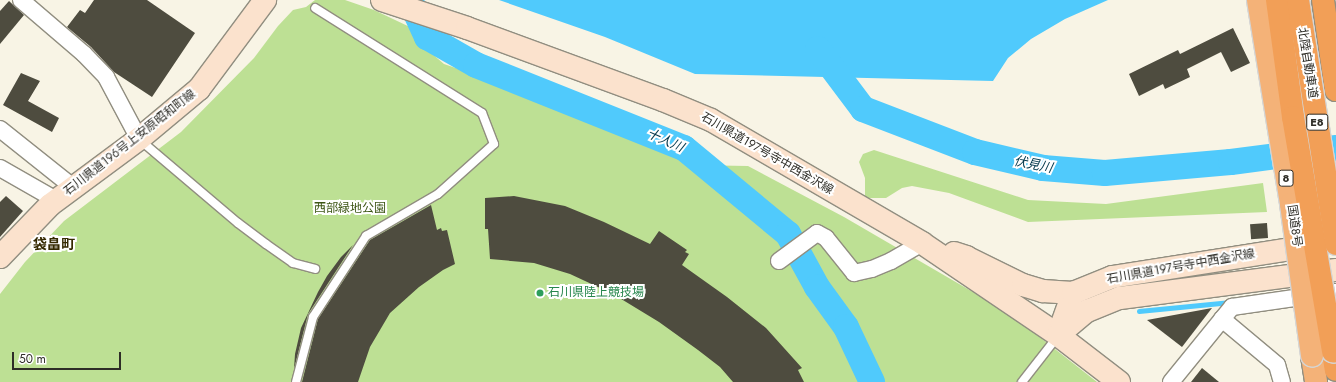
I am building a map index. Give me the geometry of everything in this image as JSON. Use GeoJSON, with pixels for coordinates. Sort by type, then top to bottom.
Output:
{"type":"FeatureCollection","features":[{"type":"Feature","properties":{"kind":"highway","name":"国道8号"},"geometry":{"type":"LineString","coordinates":[[1258,0],[1291,204],[1316,382]]}},
{"type":"Feature","properties":{"kind":"highway"},"geometry":{"type":"LineString","coordinates":[[1277,0],[1293,117],[1334,361]]}},
{"type":"Feature","properties":{"kind":"highway","name":"北陸自動車道"},"geometry":{"type":"LineString","coordinates":[[1298,0],[1336,243]]}},
{"type":"Feature","properties":{"kind":"highway","name":"北陸自動車道"},"geometry":{"type":"LineString","coordinates":[[1323,0],[1336,90]]}},
{"type":"Feature","properties":{"kind":"main road","name":"石川県道196号上安原昭和町線"},"geometry":{"type":"LineString","coordinates":[[0,257],[65,194],[139,139],[199,89],[265,0]]}},
{"type":"Feature","properties":{"kind":"main road","name":"石川県道197号寺中西金沢線"},"geometry":{"type":"LineString","coordinates":[[385,1],[467,28],[663,100],[712,120],[922,243],[1058,335],[1119,382]]}},
{"type":"Feature","properties":{"kind":"main road"},"geometry":{"type":"LineString","coordinates":[[922,243],[966,257],[1023,285],[1043,291],[1073,293],[1058,335]]}},
{"type":"Feature","properties":{"kind":"main road","name":"石川県道197号寺中西金沢線"},"geometry":{"type":"LineString","coordinates":[[1073,293],[1112,277],[1336,243]]}},
{"type":"Feature","properties":{"kind":"main road","name":"石川県道197号寺中西金沢線"},"geometry":{"type":"LineString","coordinates":[[1058,335],[1087,311],[1120,298],[1336,270]]}},
{"type":"Feature","properties":{"kind":"street"},"geometry":{"type":"LineString","coordinates":[[21,0],[84,54],[106,77],[139,139]]}},
{"type":"Feature","properties":{"kind":"street"},"geometry":{"type":"LineString","coordinates":[[0,129],[65,194]]}},
{"type":"Feature","properties":{"kind":"street"},"geometry":{"type":"LineString","coordinates":[[0,168],[65,194]]}},
{"type":"Feature","properties":{"kind":"street"},"geometry":{"type":"LineString","coordinates":[[779,261],[818,233],[826,238],[854,273],[872,269],[891,261],[922,243]]}},
{"type":"Feature","properties":{"kind":"street"},"geometry":{"type":"LineString","coordinates":[[1171,382],[1232,307],[1336,292]]}},
{"type":"Feature","properties":{"kind":"street"},"geometry":{"type":"LineString","coordinates":[[1222,320],[1277,365],[1282,382]]}},
{"type":"Feature","properties":{"kind":"lane"},"geometry":{"type":"LineString","coordinates":[[296,382],[313,317],[366,236],[438,194],[494,144],[482,113],[315,8]]}},
{"type":"Feature","properties":{"kind":"lane"},"geometry":{"type":"LineString","coordinates":[[139,139],[238,223],[266,244],[293,263],[315,269]]}},
{"type":"Feature","properties":{"kind":"lane"},"geometry":{"type":"LineString","coordinates":[[1022,382],[1058,335]]}},
{"type":"Feature","properties":{"kind":"green space","name":"西部緑地公園"},"geometry":{"type":"Polygon","coordinates":[[[315,0],[345,0],[374,10],[412,28],[430,52],[444,64],[538,96],[643,140],[692,165],[748,166],[844,217],[1009,313],[1097,382],[0,382],[0,294],[25,262],[64,221],[181,132],[254,58],[278,26],[293,10],[306,7],[315,0]]]}},
{"type":"Feature","properties":{"kind":"green space"},"geometry":{"type":"Polygon","coordinates":[[[874,150],[1028,200],[1106,204],[1263,183],[1267,212],[1028,222],[949,193],[912,186],[902,188],[886,198],[865,198],[865,178],[859,162],[863,154],[874,150]]]}},
{"type":"Feature","properties":{"kind":"water"},"geometry":{"type":"Polygon","coordinates":[[[499,0],[1108,0],[1065,19],[1031,39],[1008,58],[993,81],[695,74],[605,37],[499,0]]]}},
{"type":"Feature","properties":{"kind":"building"},"geometry":{"type":"Polygon","coordinates":[[[94,0],[147,0],[195,33],[152,97],[114,72],[91,47],[67,27],[80,10],[85,13],[94,0]]]}},
{"type":"Feature","properties":{"kind":"building"},"geometry":{"type":"Polygon","coordinates":[[[9,1],[24,15],[0,44],[0,11],[9,1]]]}},
{"type":"Feature","properties":{"kind":"building"},"geometry":{"type":"Polygon","coordinates":[[[1233,28],[1250,63],[1231,72],[1221,52],[1187,69],[1190,77],[1165,89],[1163,84],[1139,96],[1129,74],[1178,50],[1180,54],[1233,28]]]}},
{"type":"Feature","properties":{"kind":"building"},"geometry":{"type":"Polygon","coordinates":[[[21,73],[40,81],[28,101],[59,118],[52,132],[3,105],[21,73]]]}},
{"type":"Feature","properties":{"kind":"building"},"geometry":{"type":"Polygon","coordinates":[[[6,196],[23,211],[0,237],[0,202],[6,196]]]}},
{"type":"Feature","properties":{"kind":"building"},"geometry":{"type":"Polygon","coordinates":[[[514,196],[565,206],[604,222],[650,244],[659,231],[687,250],[685,252],[689,254],[682,265],[727,297],[766,328],[802,368],[798,370],[804,382],[733,382],[720,367],[698,350],[659,322],[613,294],[570,274],[534,263],[490,259],[488,229],[485,229],[485,198],[514,196]]]}},
{"type":"Feature","properties":{"kind":"building"},"geometry":{"type":"Polygon","coordinates":[[[431,205],[437,230],[441,228],[442,231],[447,230],[455,264],[443,270],[419,287],[390,313],[370,347],[358,382],[302,382],[318,319],[370,240],[431,205]]]}},
{"type":"Feature","properties":{"kind":"building"},"geometry":{"type":"Polygon","coordinates":[[[1267,223],[1268,238],[1251,239],[1250,224],[1267,223]]]}},
{"type":"Feature","properties":{"kind":"building"},"geometry":{"type":"Polygon","coordinates":[[[353,245],[308,314],[294,369],[295,354],[301,328],[318,292],[327,276],[341,257],[353,245]]]}},
{"type":"Feature","properties":{"kind":"building"},"geometry":{"type":"Polygon","coordinates":[[[1212,308],[1182,347],[1147,320],[1212,308]]]}},
{"type":"Feature","properties":{"kind":"building"},"geometry":{"type":"Polygon","coordinates":[[[1202,368],[1219,382],[1191,382],[1202,368]]]}},
{"type":"Feature","properties":{"kind":"waterway","name":"十人川"},"geometry":{"type":"LineString","coordinates":[[410,0],[427,37],[476,65],[684,148],[788,234],[817,287],[846,327],[872,382]]}},
{"type":"Feature","properties":{"kind":"waterway","name":"伏見川"},"geometry":{"type":"LineString","coordinates":[[818,49],[863,109],[975,152],[1043,168],[1105,173],[1231,162],[1336,148]]}},
{"type":"Feature","properties":{"kind":"waterway"},"geometry":{"type":"LineString","coordinates":[[1139,311],[1231,302]]}},
{"type":"Feature","properties":{"kind":"place","name":"石川県陸上競技場"},"geometry":{"type":"Point","coordinates":[540,293]}},
{"type":"Feature","properties":{"kind":"district","name":"袋畠町"},"geometry":{"type":"Point","coordinates":[54,244]}}]}
